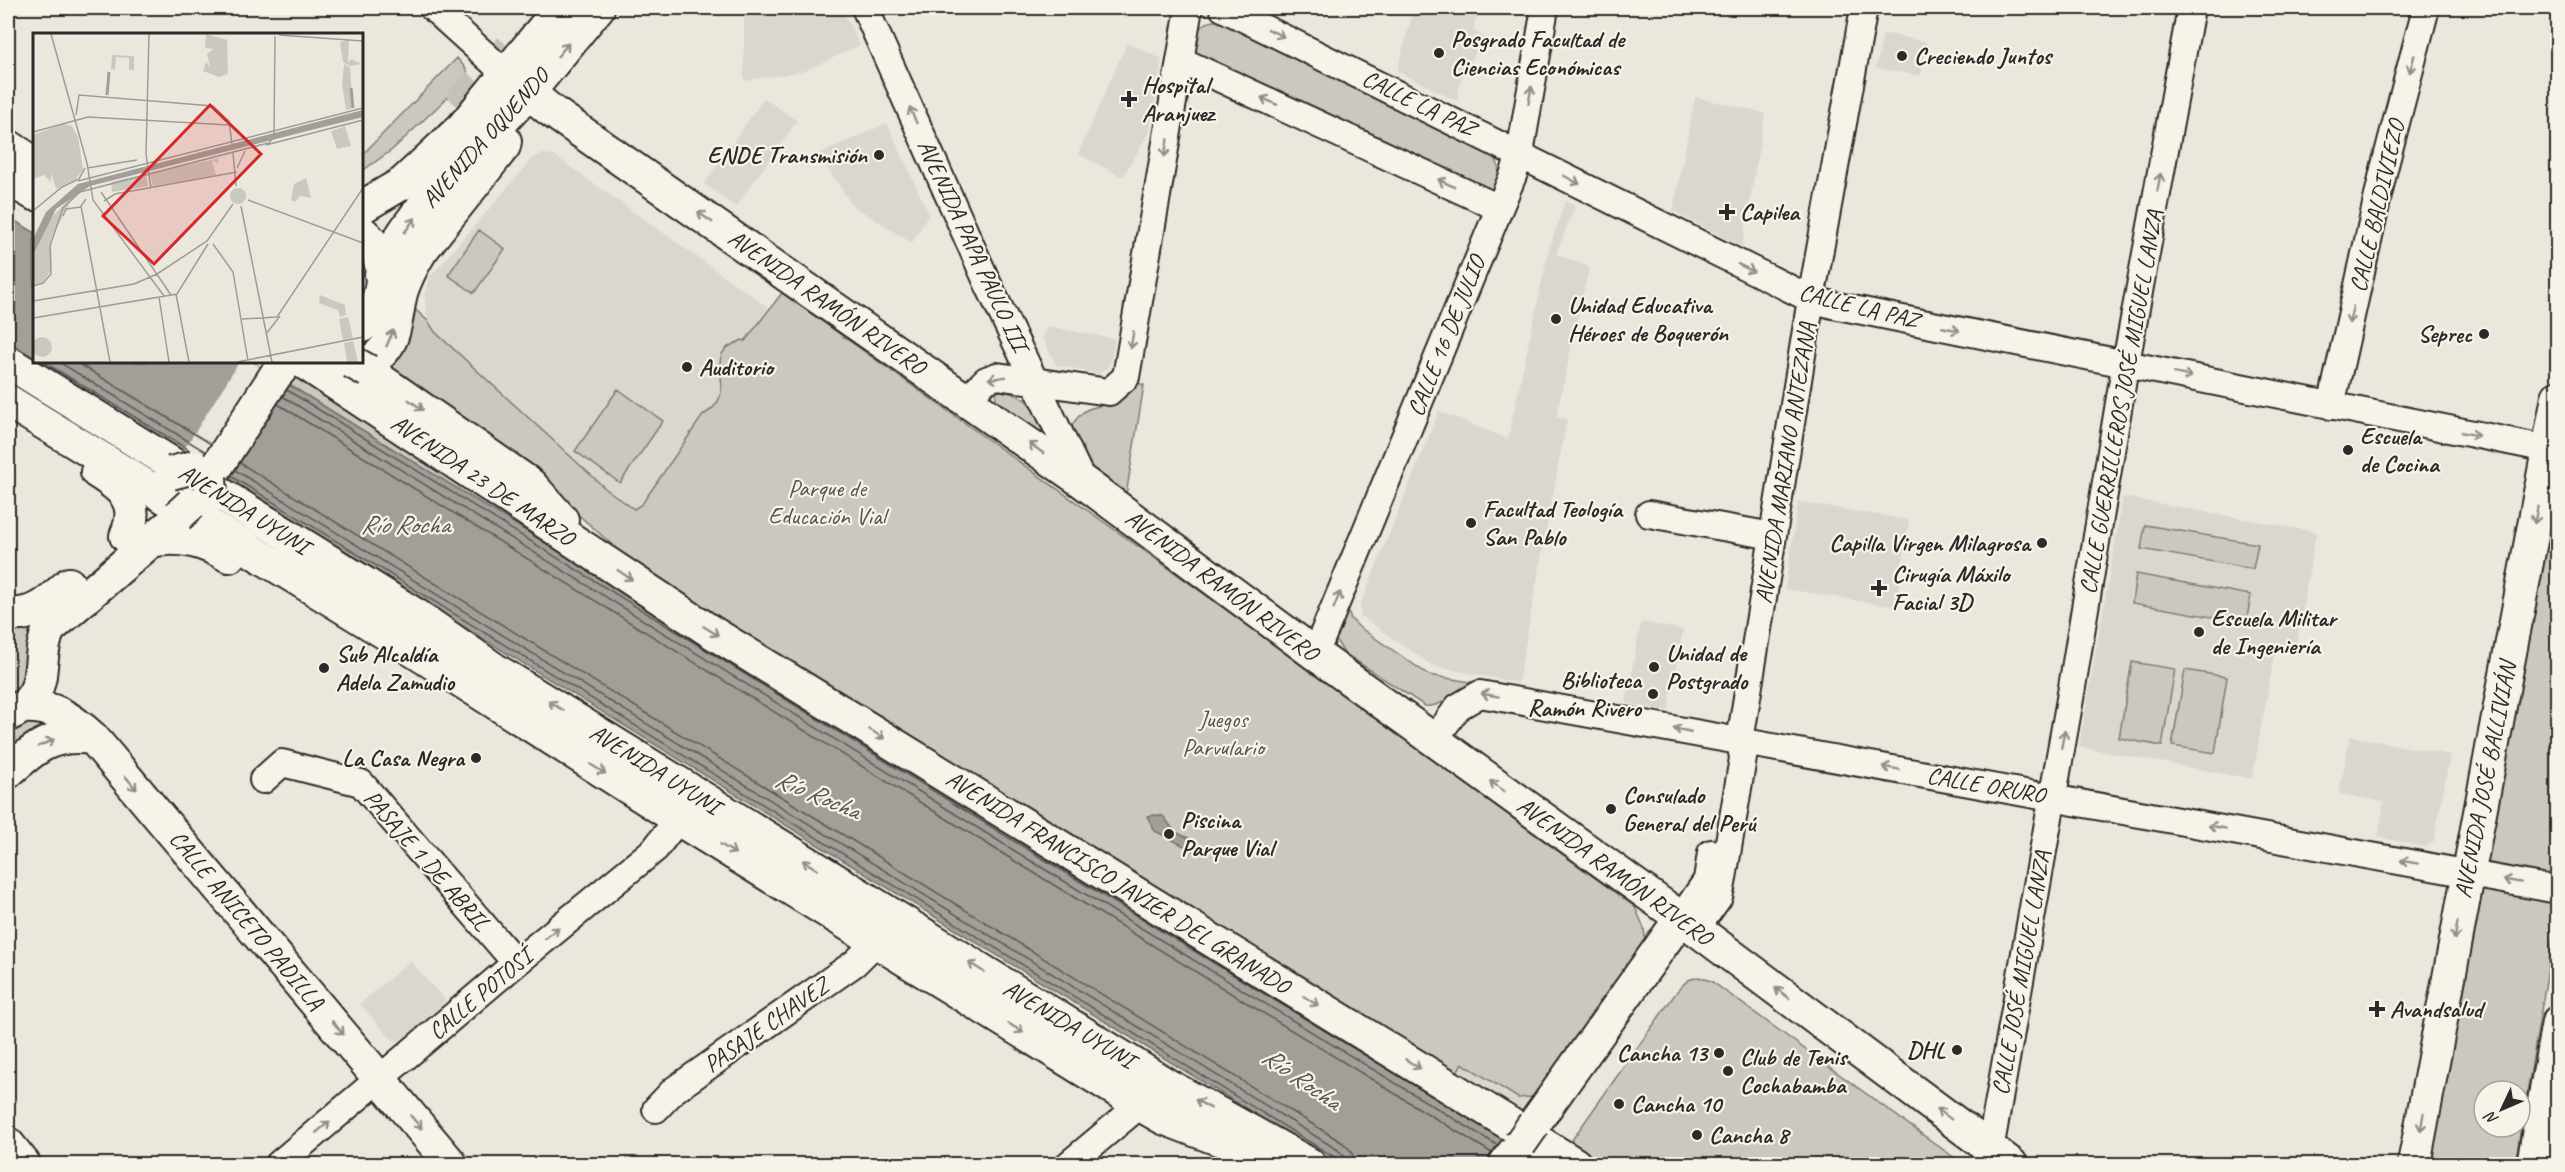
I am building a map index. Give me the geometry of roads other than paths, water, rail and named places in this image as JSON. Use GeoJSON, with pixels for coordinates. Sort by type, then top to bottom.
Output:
{"type":"FeatureCollection","features":[{"type":"Feature","properties":{"kind":"main road","name":"AVENIDA OQUENDO"},"geometry":{"type":"LineString","coordinates":[[363,206],[403,183],[462,128],[515,93],[560,8]]}},
{"type":"Feature","properties":{"kind":"main road","name":"AVENIDA OQUENDO"},"geometry":{"type":"LineString","coordinates":[[381,275],[389,253],[413,219],[515,93],[598,8]]}},
{"type":"Feature","properties":{"kind":"main road"},"geometry":{"type":"LineString","coordinates":[[301,366],[350,371],[366,364],[384,350],[393,335],[401,293],[421,251],[504,146],[515,93]]}},
{"type":"Feature","properties":{"kind":"main road","name":"AVENIDA RAMÓN RIVERO"},"geometry":{"type":"LineString","coordinates":[[515,93],[967,399],[1083,482],[1315,654],[1688,924],[2001,1157]]}},
{"type":"Feature","properties":{"kind":"main road"},"geometry":{"type":"LineString","coordinates":[[363,181],[383,171],[457,106]]}},
{"type":"Feature","properties":{"kind":"main road"},"geometry":{"type":"LineString","coordinates":[[8,146],[21,179]]}},
{"type":"Feature","properties":{"kind":"main road"},"geometry":{"type":"LineString","coordinates":[[363,233],[379,251],[381,275],[380,298],[371,316],[363,325]]}},
{"type":"Feature","properties":{"kind":"main road","name":"AVENIDA UYUNI"},"geometry":{"type":"LineString","coordinates":[[8,362],[416,615],[485,681],[678,819],[1150,1110],[1226,1142],[1263,1164]]}},
{"type":"Feature","properties":{"kind":"main road"},"geometry":{"type":"LineString","coordinates":[[8,614],[47,616],[138,539],[190,487],[301,366]]}},
{"type":"Feature","properties":{"kind":"main road"},"geometry":{"type":"LineString","coordinates":[[301,366],[530,484],[588,550]]}},
{"type":"Feature","properties":{"kind":"main road","name":"AVENIDA 23 DE MARZO"},"geometry":{"type":"LineString","coordinates":[[301,366],[662,600]]}},
{"type":"Feature","properties":{"kind":"main road"},"geometry":{"type":"LineString","coordinates":[[8,379],[161,474],[181,471],[190,487],[211,498],[222,511],[241,525],[411,625],[485,681]]}},
{"type":"Feature","properties":{"kind":"main road","name":"AVENIDA JOSÉ BALLIVIÁN"},"geometry":{"type":"LineString","coordinates":[[2414,1164],[2467,873],[2552,450],[2558,396]]}},
{"type":"Feature","properties":{"kind":"main road","name":"AVENIDA UYUNI"},"geometry":{"type":"LineString","coordinates":[[8,401],[400,642],[485,681],[1150,1074],[1309,1164]]}},
{"type":"Feature","properties":{"kind":"main road"},"geometry":{"type":"LineString","coordinates":[[8,416],[118,486],[127,497],[138,539]]}},
{"type":"Feature","properties":{"kind":"main road"},"geometry":{"type":"LineString","coordinates":[[138,539],[177,537],[194,539],[212,546],[351,628],[485,681]]}},
{"type":"Feature","properties":{"kind":"main road","name":"AVENIDA FRANCISCO JAVIER DEL GRANADO"},"geometry":{"type":"LineString","coordinates":[[662,600],[1575,1164]]}},
{"type":"Feature","properties":{"kind":"main road"},"geometry":{"type":"LineString","coordinates":[[14,713],[38,687],[42,676],[47,616]]}},
{"type":"Feature","properties":{"kind":"main road","name":"CALLE ANICETO PADILLA"},"geometry":{"type":"LineString","coordinates":[[14,713],[57,711],[76,722],[93,738],[451,1164]]}},
{"type":"Feature","properties":{"kind":"main road"},"geometry":{"type":"LineString","coordinates":[[8,772],[43,743],[74,736],[93,738]]}},
{"type":"Feature","properties":{"kind":"main road","name":"AVENIDA MARIANO ANTEZANA"},"geometry":{"type":"LineString","coordinates":[[1527,1147],[1668,963],[1688,924]]}},
{"type":"Feature","properties":{"kind":"main road"},"geometry":{"type":"LineString","coordinates":[[2533,1164],[2549,1117],[2558,1022]]}},
{"type":"Feature","properties":{"kind":"main road"},"geometry":{"type":"LineString","coordinates":[[1150,1110],[1232,1164]]}},
{"type":"Feature","properties":{"kind":"main road"},"geometry":{"type":"LineString","coordinates":[[8,1144],[24,1164]]}},
{"type":"Feature","properties":{"kind":"street","name":"AVENIDA RAMÓN RIVERO"},"geometry":{"type":"LineString","coordinates":[[433,8],[515,93]]}},
{"type":"Feature","properties":{"kind":"street","name":"AVENIDA PAPA PAULO III"},"geometry":{"type":"LineString","coordinates":[[865,8],[988,284],[1083,482]]}},
{"type":"Feature","properties":{"kind":"street"},"geometry":{"type":"LineString","coordinates":[[967,399],[986,380],[997,376],[1110,392],[1126,377],[1182,61],[1189,8]]}},
{"type":"Feature","properties":{"kind":"street","name":"CALLE LA PAZ"},"geometry":{"type":"LineString","coordinates":[[1223,8],[1811,299],[2552,450]]}},
{"type":"Feature","properties":{"kind":"street","name":"CALLE 16 DE JULIO"},"geometry":{"type":"LineString","coordinates":[[1315,654],[1520,153],[1545,8]]}},
{"type":"Feature","properties":{"kind":"street","name":"AVENIDA MARIANO ANTEZANA"},"geometry":{"type":"LineString","coordinates":[[1688,924],[1719,897],[1722,884],[1743,758],[1740,741],[1811,299],[1863,8]]}},
{"type":"Feature","properties":{"kind":"street","name":"CALLE GUERRILLEROS JOSÉ MIGUEL LANZA"},"geometry":{"type":"LineString","coordinates":[[2052,797],[2126,363],[2191,8]]}},
{"type":"Feature","properties":{"kind":"street","name":"CALLE BALDIVIEZO"},"geometry":{"type":"LineString","coordinates":[[2331,405],[2384,169],[2426,8]]}},
{"type":"Feature","properties":{"kind":"street"},"geometry":{"type":"LineString","coordinates":[[1182,61],[1499,208]]}},
{"type":"Feature","properties":{"kind":"street"},"geometry":{"type":"LineString","coordinates":[[1649,514],[1773,536]]}},
{"type":"Feature","properties":{"kind":"street","name":"CALLE ORURO"},"geometry":{"type":"LineString","coordinates":[[1434,740],[1458,707],[1480,694],[2558,890]]}},
{"type":"Feature","properties":{"kind":"street","name":"PASAJE 1 DE ABRIL"},"geometry":{"type":"LineString","coordinates":[[263,780],[282,763],[361,783],[516,963]]}},
{"type":"Feature","properties":{"kind":"street","name":"CALLE JOSÉ MIGUEL LANZA"},"geometry":{"type":"LineString","coordinates":[[2001,1157],[2052,797]]}},
{"type":"Feature","properties":{"kind":"street","name":"CALLE POTOSÍ"},"geometry":{"type":"LineString","coordinates":[[279,1164],[516,963],[655,849],[678,819]]}},
{"type":"Feature","properties":{"kind":"street","name":"PASAJE CHAVEZ"},"geometry":{"type":"LineString","coordinates":[[656,1109],[674,1090],[855,963],[877,942]]}},
{"type":"Feature","properties":{"kind":"street"},"geometry":{"type":"LineString","coordinates":[[1069,1164],[1129,1114],[1150,1110]]}},
{"type":"Feature","properties":{"kind":"water","name":"Río Rocha"},"geometry":{"type":"Polygon","coordinates":[[[8,217],[33,231],[33,361],[8,346],[8,217]]]}},
{"type":"Feature","properties":{"kind":"water","name":"Río Rocha"},"geometry":{"type":"Polygon","coordinates":[[[36,363],[254,363],[1552,1164],[1336,1164],[36,363]]]}},
{"type":"Feature","properties":{"kind":"water","name":"Piscina Parque Vial"},"geometry":{"type":"Polygon","coordinates":[[[1147,816],[1163,816],[1175,832],[1195,841],[1196,852],[1155,831],[1147,816]]]}},
{"type":"Feature","properties":{"kind":"tunnel"},"geometry":{"type":"LineString","coordinates":[[457,106],[510,48]]}},
{"type":"Feature","properties":{"kind":"place","name":"Posgrado Facultad de Ciencias Económicas"},"geometry":{"type":"Point","coordinates":[1439,53]}},
{"type":"Feature","properties":{"kind":"place","name":"Creciendo Juntos"},"geometry":{"type":"Point","coordinates":[1902,56]}},
{"type":"Feature","properties":{"kind":"place","name":"Hospital Aranjuez"},"geometry":{"type":"Point","coordinates":[1129,99]}},
{"type":"Feature","properties":{"kind":"place","name":"ENDE Transmisión"},"geometry":{"type":"Point","coordinates":[879,155]}},
{"type":"Feature","properties":{"kind":"place","name":"Capilea"},"geometry":{"type":"Point","coordinates":[1727,212]}},
{"type":"Feature","properties":{"kind":"place","name":"Unidad Educativa Héroes de Boquerón"},"geometry":{"type":"Point","coordinates":[1556,319]}},
{"type":"Feature","properties":{"kind":"place","name":"Seprec"},"geometry":{"type":"Point","coordinates":[2484,334]}},
{"type":"Feature","properties":{"kind":"place","name":"Auditorio"},"geometry":{"type":"Point","coordinates":[687,367]}},
{"type":"Feature","properties":{"kind":"place","name":"Escuela de Cocina"},"geometry":{"type":"Point","coordinates":[2348,450]}},
{"type":"Feature","properties":{"kind":"place","name":"Facultad Teología San Pablo"},"geometry":{"type":"Point","coordinates":[1471,523]}},
{"type":"Feature","properties":{"kind":"place","name":"Capilla Virgen Milagrosa"},"geometry":{"type":"Point","coordinates":[2042,543]}},
{"type":"Feature","properties":{"kind":"place","name":"Cirugía Máxilo Facial 3D"},"geometry":{"type":"Point","coordinates":[1879,588]}},
{"type":"Feature","properties":{"kind":"place","name":"Escuela Militar de Ingeniería"},"geometry":{"type":"Point","coordinates":[2199,632]}},
{"type":"Feature","properties":{"kind":"place","name":"Unidad de Postgrado"},"geometry":{"type":"Point","coordinates":[1654,667]}},
{"type":"Feature","properties":{"kind":"place","name":"Sub Alcaldía Adela Zamudio"},"geometry":{"type":"Point","coordinates":[324,668]}},
{"type":"Feature","properties":{"kind":"place","name":"Biblioteca Ramón Rivero"},"geometry":{"type":"Point","coordinates":[1653,694]}},
{"type":"Feature","properties":{"kind":"place","name":"La Casa Negra"},"geometry":{"type":"Point","coordinates":[476,758]}},
{"type":"Feature","properties":{"kind":"place","name":"Consulado General del Perú"},"geometry":{"type":"Point","coordinates":[1611,809]}},
{"type":"Feature","properties":{"kind":"place","name":"Piscina Parque Vial"},"geometry":{"type":"Point","coordinates":[1169,834]}},
{"type":"Feature","properties":{"kind":"place","name":"Avandsalud"},"geometry":{"type":"Point","coordinates":[2377,1009]}},
{"type":"Feature","properties":{"kind":"place","name":"DHL"},"geometry":{"type":"Point","coordinates":[1957,1050]}},
{"type":"Feature","properties":{"kind":"place","name":"Cancha 13"},"geometry":{"type":"Point","coordinates":[1719,1053]}},
{"type":"Feature","properties":{"kind":"place","name":"Club de Tenis Cochabamba"},"geometry":{"type":"Point","coordinates":[1728,1071]}},
{"type":"Feature","properties":{"kind":"place","name":"Cancha 10"},"geometry":{"type":"Point","coordinates":[1619,1104]}},
{"type":"Feature","properties":{"kind":"place","name":"Cancha 8"},"geometry":{"type":"Point","coordinates":[1697,1135]}},
{"type":"Feature","properties":{"kind":"park label","name":"Parque de Educación Vial"},"geometry":{"type":"Point","coordinates":[827,502]}},
{"type":"Feature","properties":{"kind":"park label","name":"Juegos Parvulario"},"geometry":{"type":"Point","coordinates":[1223,733]}}]}
